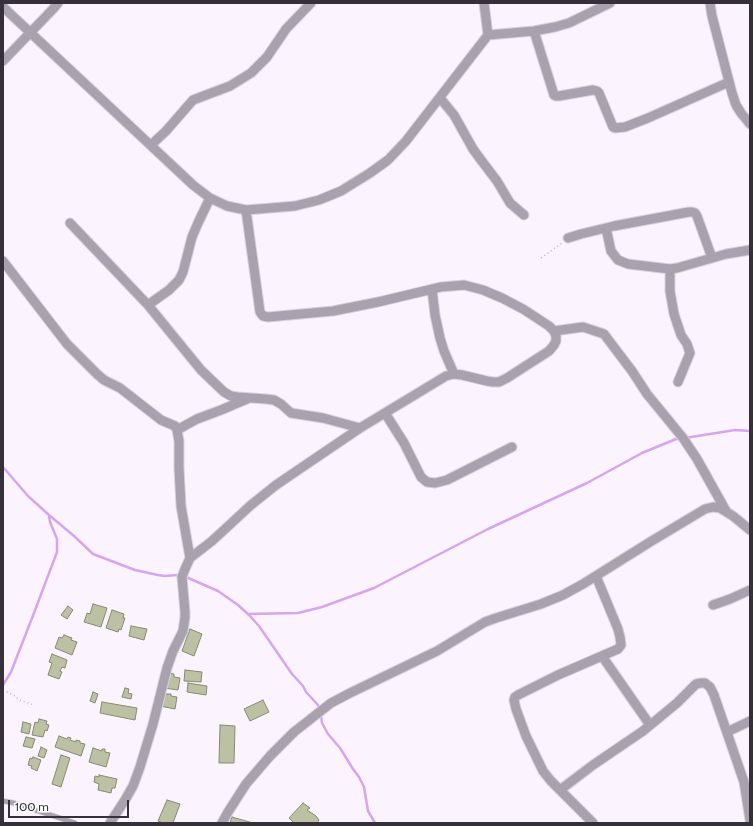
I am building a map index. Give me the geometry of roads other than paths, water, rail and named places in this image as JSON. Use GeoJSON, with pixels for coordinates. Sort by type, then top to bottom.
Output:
{"type":"FeatureCollection","features":[{"type":"Feature","properties":{"kind":"street"},"geometry":{"type":"LineString","coordinates":[[3,61],[58,3]]}},
{"type":"Feature","properties":{"kind":"street"},"geometry":{"type":"LineString","coordinates":[[151,145],[166,131],[193,100],[230,86],[251,73],[267,57],[286,29],[311,3]]}},
{"type":"Feature","properties":{"kind":"street"},"geometry":{"type":"LineString","coordinates":[[3,7],[193,185],[210,198],[226,206],[246,210],[295,206],[319,200],[341,190],[388,160],[406,141],[488,35],[484,3]]}},
{"type":"Feature","properties":{"kind":"street"},"geometry":{"type":"LineString","coordinates":[[488,35],[534,31],[555,27],[569,23],[610,3]]}},
{"type":"Feature","properties":{"kind":"street"},"geometry":{"type":"LineString","coordinates":[[710,3],[712,16],[736,105],[750,124]]}},
{"type":"Feature","properties":{"kind":"street"},"geometry":{"type":"LineString","coordinates":[[534,31],[554,95],[559,96],[594,90],[597,91],[613,127],[615,128],[625,127],[648,118],[729,82]]}},
{"type":"Feature","properties":{"kind":"street"},"geometry":{"type":"LineString","coordinates":[[440,98],[454,116],[473,149],[497,181],[510,203],[524,215]]}},
{"type":"Feature","properties":{"kind":"street"},"geometry":{"type":"LineString","coordinates":[[148,305],[169,290],[179,280],[183,272],[192,237],[210,198]]}},
{"type":"Feature","properties":{"kind":"street"},"geometry":{"type":"LineString","coordinates":[[110,823],[133,786],[153,724],[167,668],[173,651],[183,631],[185,612],[182,577],[190,558],[212,541],[251,505],[276,485],[360,428],[446,376],[454,374],[487,382],[499,382],[549,351],[556,341],[554,331],[549,326],[522,309],[483,290],[464,285],[432,289],[339,310],[268,317],[263,316],[260,312],[246,210]]}},
{"type":"Feature","properties":{"kind":"street"},"geometry":{"type":"LineString","coordinates":[[568,238],[606,228],[692,212],[697,216],[712,258]]}},
{"type":"Feature","properties":{"kind":"street"},"geometry":{"type":"LineString","coordinates":[[70,223],[148,305],[201,370],[224,392],[231,396],[274,400],[291,413],[323,418],[360,428]]}},
{"type":"Feature","properties":{"kind":"street"},"geometry":{"type":"LineString","coordinates":[[606,228],[611,251],[618,260],[628,264],[678,268],[712,258],[750,250]]}},
{"type":"Feature","properties":{"kind":"street"},"geometry":{"type":"LineString","coordinates":[[3,261],[67,344],[97,374],[104,380],[129,394],[161,420],[175,426],[179,441],[181,506],[190,558]]}},
{"type":"Feature","properties":{"kind":"street"},"geometry":{"type":"LineString","coordinates":[[670,268],[670,291],[674,314],[681,335],[687,344],[690,353],[678,382]]}},
{"type":"Feature","properties":{"kind":"street"},"geometry":{"type":"LineString","coordinates":[[432,289],[435,315],[440,338],[454,374]]}},
{"type":"Feature","properties":{"kind":"street"},"geometry":{"type":"LineString","coordinates":[[554,331],[583,327],[604,334],[632,371],[647,394],[683,438],[697,459],[726,511]]}},
{"type":"Feature","properties":{"kind":"street"},"geometry":{"type":"LineString","coordinates":[[177,430],[197,419],[248,398]]}},
{"type":"Feature","properties":{"kind":"street"},"geometry":{"type":"LineString","coordinates":[[385,413],[404,443],[421,478],[427,482],[435,483],[447,480],[512,447]]}},
{"type":"Feature","properties":{"kind":"street"},"geometry":{"type":"LineString","coordinates":[[222,823],[246,784],[270,756],[294,732],[331,703],[438,651],[485,622],[541,604],[563,594],[596,576],[706,509],[713,507],[720,508],[750,530]]}},
{"type":"Feature","properties":{"kind":"street"},"geometry":{"type":"LineString","coordinates":[[593,823],[543,771],[526,736],[514,700],[518,694],[618,649],[621,642],[618,630],[596,576]]}},
{"type":"Feature","properties":{"kind":"street"},"geometry":{"type":"LineString","coordinates":[[713,605],[750,590]]}},
{"type":"Feature","properties":{"kind":"street"},"geometry":{"type":"LineString","coordinates":[[602,656],[650,725]]}},
{"type":"Feature","properties":{"kind":"street"},"geometry":{"type":"LineString","coordinates":[[560,790],[613,751],[629,742],[677,703],[696,684],[705,683],[710,687],[714,695],[747,782],[750,820]]}},
{"type":"Feature","properties":{"kind":"street"},"geometry":{"type":"LineString","coordinates":[[727,732],[750,721]]}},
{"type":"Feature","properties":{"kind":"lane"},"geometry":{"type":"LineString","coordinates":[[3,801],[14,803],[75,823]]}},
{"type":"Feature","properties":{"kind":"waterway"},"geometry":{"type":"LineString","coordinates":[[685,438],[735,430],[750,431]]}},
{"type":"Feature","properties":{"kind":"waterway"},"geometry":{"type":"LineString","coordinates":[[248,614],[298,613],[322,607],[374,588],[488,529],[587,483],[642,453],[676,439],[680,439]]}},
{"type":"Feature","properties":{"kind":"waterway"},"geometry":{"type":"LineString","coordinates":[[3,467],[28,496],[93,554],[135,570],[165,576],[179,576]]}},
{"type":"Feature","properties":{"kind":"waterway"},"geometry":{"type":"LineString","coordinates":[[3,685],[11,672],[57,552],[57,539],[49,516]]}},
{"type":"Feature","properties":{"kind":"waterway"},"geometry":{"type":"LineString","coordinates":[[184,577],[218,591],[249,615],[259,626],[292,674],[318,705],[319,710]]}},
{"type":"Feature","properties":{"kind":"waterway"},"geometry":{"type":"LineString","coordinates":[[321,715],[322,723],[328,734],[340,748],[359,777],[364,787],[368,811],[375,823]]}}]}
